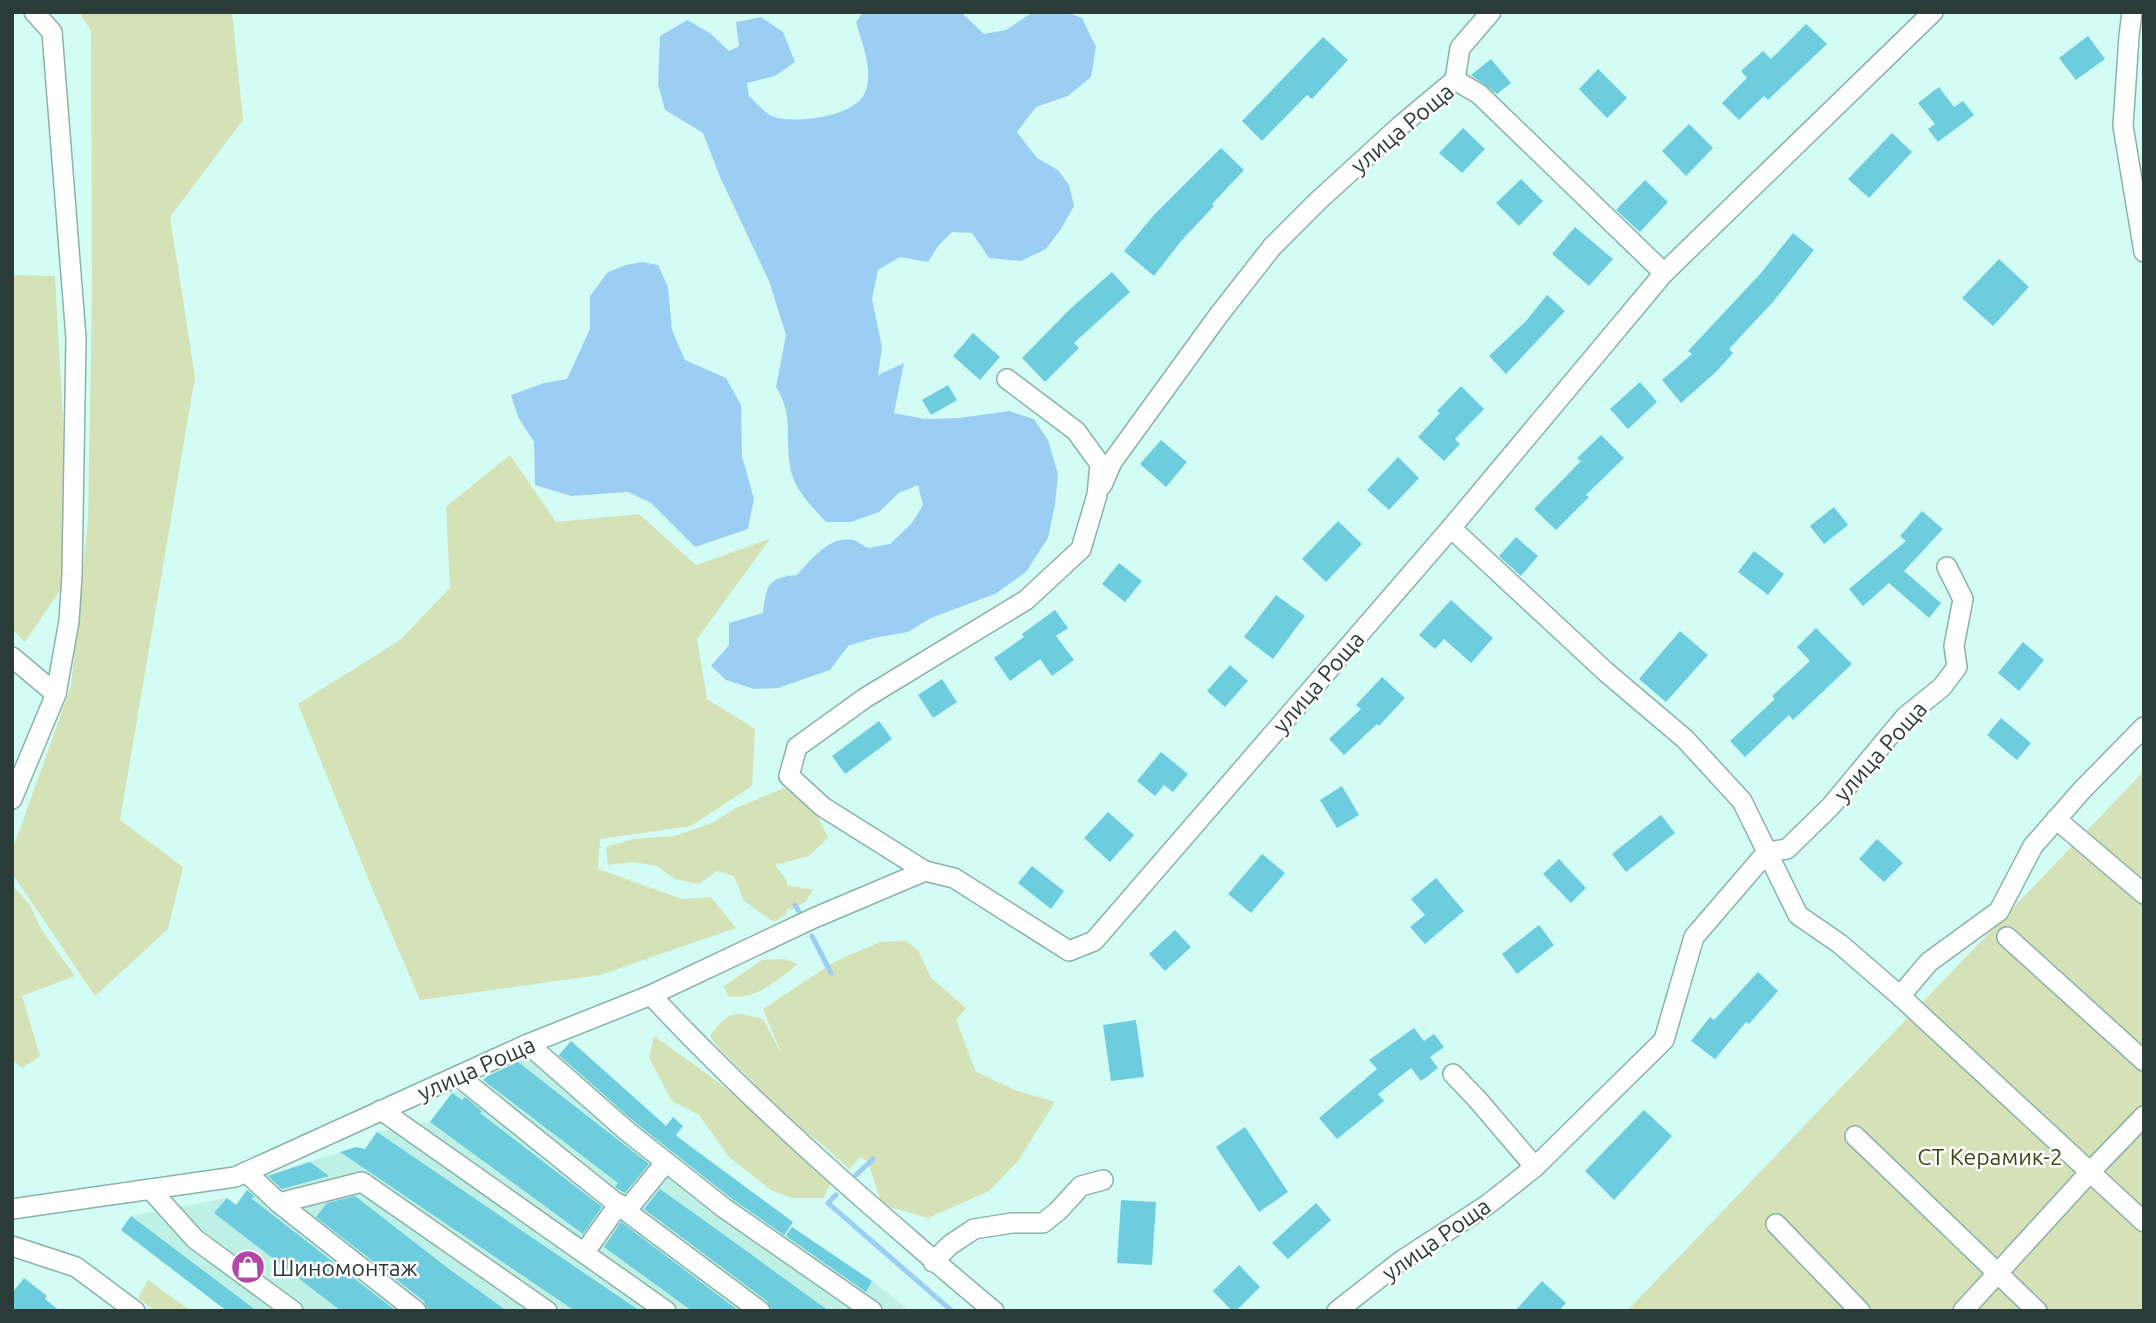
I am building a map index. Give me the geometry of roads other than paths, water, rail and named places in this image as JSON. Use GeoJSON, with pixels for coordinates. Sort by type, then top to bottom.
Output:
{"type":"FeatureCollection","features":[{"type":"Feature","properties":{"kind":"street"},"geometry":{"type":"LineString","coordinates":[[12,799],[56,694],[69,621],[72,575],[76,338],[52,32],[34,12]]}},
{"type":"Feature","properties":{"kind":"street"},"geometry":{"type":"LineString","coordinates":[[1455,80],[1460,48],[1491,12]]}},
{"type":"Feature","properties":{"kind":"street","name":"улица Роща"},"geometry":{"type":"LineString","coordinates":[[1664,273],[1479,94],[1455,80],[1400,126],[1272,247],[1218,316],[1112,462],[1097,495],[1081,549],[1026,600],[865,698],[797,747],[789,776],[823,807],[925,871],[954,878],[1069,950],[1094,941],[1451,528],[1664,273],[1933,12]]}},
{"type":"Feature","properties":{"kind":"street"},"geometry":{"type":"LineString","coordinates":[[2132,12],[2123,126],[2144,252]]}},
{"type":"Feature","properties":{"kind":"street","name":"улица Роща"},"geometry":{"type":"LineString","coordinates":[[1007,379],[1076,431],[1100,464],[1097,495]]}},
{"type":"Feature","properties":{"kind":"street"},"geometry":{"type":"LineString","coordinates":[[1451,528],[1606,673],[1685,739],[1742,801],[1798,915],[1840,944],[1900,996],[2144,1222]]}},
{"type":"Feature","properties":{"kind":"street","name":"улица Роща"},"geometry":{"type":"LineString","coordinates":[[1337,1311],[1401,1261],[1487,1205],[1535,1167],[1664,1040],[1694,937],[1767,852],[1787,849],[1831,806],[1905,717],[1942,687],[1957,667],[1954,646],[1964,599],[1947,567]]}},
{"type":"Feature","properties":{"kind":"street"},"geometry":{"type":"LineString","coordinates":[[12,657],[56,694]]}},
{"type":"Feature","properties":{"kind":"street"},"geometry":{"type":"LineString","coordinates":[[1900,996],[1929,962],[1999,911],[2033,846],[2144,727]]}},
{"type":"Feature","properties":{"kind":"street"},"geometry":{"type":"LineString","coordinates":[[2056,819],[2144,894]]}},
{"type":"Feature","properties":{"kind":"street","name":"улица Роща"},"geometry":{"type":"LineString","coordinates":[[12,1209],[235,1177],[528,1044],[651,995],[814,918],[925,871]]}},
{"type":"Feature","properties":{"kind":"street"},"geometry":{"type":"LineString","coordinates":[[2007,937],[2144,1061]]}},
{"type":"Feature","properties":{"kind":"street"},"geometry":{"type":"LineString","coordinates":[[651,995],[695,1043],[808,1152],[933,1262],[994,1311]]}},
{"type":"Feature","properties":{"kind":"street"},"geometry":{"type":"LineString","coordinates":[[528,1044],[724,1209],[872,1311]]}},
{"type":"Feature","properties":{"kind":"street"},"geometry":{"type":"LineString","coordinates":[[1453,1074],[1477,1098],[1535,1167]]}},
{"type":"Feature","properties":{"kind":"street"},"geometry":{"type":"LineString","coordinates":[[458,1076],[760,1311]]}},
{"type":"Feature","properties":{"kind":"street"},"geometry":{"type":"LineString","coordinates":[[381,1110],[666,1311]]}},
{"type":"Feature","properties":{"kind":"street"},"geometry":{"type":"LineString","coordinates":[[1963,1311],[2144,1116]]}},
{"type":"Feature","properties":{"kind":"street"},"geometry":{"type":"LineString","coordinates":[[1855,1136],[2037,1311]]}},
{"type":"Feature","properties":{"kind":"street"},"geometry":{"type":"LineString","coordinates":[[584,1253],[666,1162]]}},
{"type":"Feature","properties":{"kind":"street"},"geometry":{"type":"LineString","coordinates":[[246,1172],[279,1203],[416,1311]]}},
{"type":"Feature","properties":{"kind":"street"},"geometry":{"type":"LineString","coordinates":[[933,1262],[950,1245],[974,1229],[1012,1223],[1042,1223],[1058,1211],[1081,1186],[1103,1180]]}},
{"type":"Feature","properties":{"kind":"street"},"geometry":{"type":"LineString","coordinates":[[279,1203],[362,1182],[547,1311]]}},
{"type":"Feature","properties":{"kind":"street"},"geometry":{"type":"LineString","coordinates":[[150,1189],[195,1239],[293,1311]]}},
{"type":"Feature","properties":{"kind":"street"},"geometry":{"type":"LineString","coordinates":[[1776,1224],[1860,1311]]}},
{"type":"Feature","properties":{"kind":"street"},"geometry":{"type":"LineString","coordinates":[[12,1246],[76,1267],[135,1311]]}},
{"type":"Feature","properties":{"kind":"waterway"},"geometry":{"type":"LineString","coordinates":[[795,905],[801,915]]}},
{"type":"Feature","properties":{"kind":"waterway"},"geometry":{"type":"LineString","coordinates":[[812,936],[831,973]]}},
{"type":"Feature","properties":{"kind":"waterway"},"geometry":{"type":"LineString","coordinates":[[856,1175],[873,1159]]}},
{"type":"Feature","properties":{"kind":"waterway"},"geometry":{"type":"LineString","coordinates":[[836,1195],[828,1203],[952,1311]]}},
{"type":"Feature","properties":{"kind":"place","name":"Шиномонтаж"},"geometry":{"type":"Point","coordinates":[248,1267]}},
{"type":"Feature","properties":{"kind":"park label","name":"СТ Керамик-2"},"geometry":{"type":"Point","coordinates":[1990,1156]}}]}
